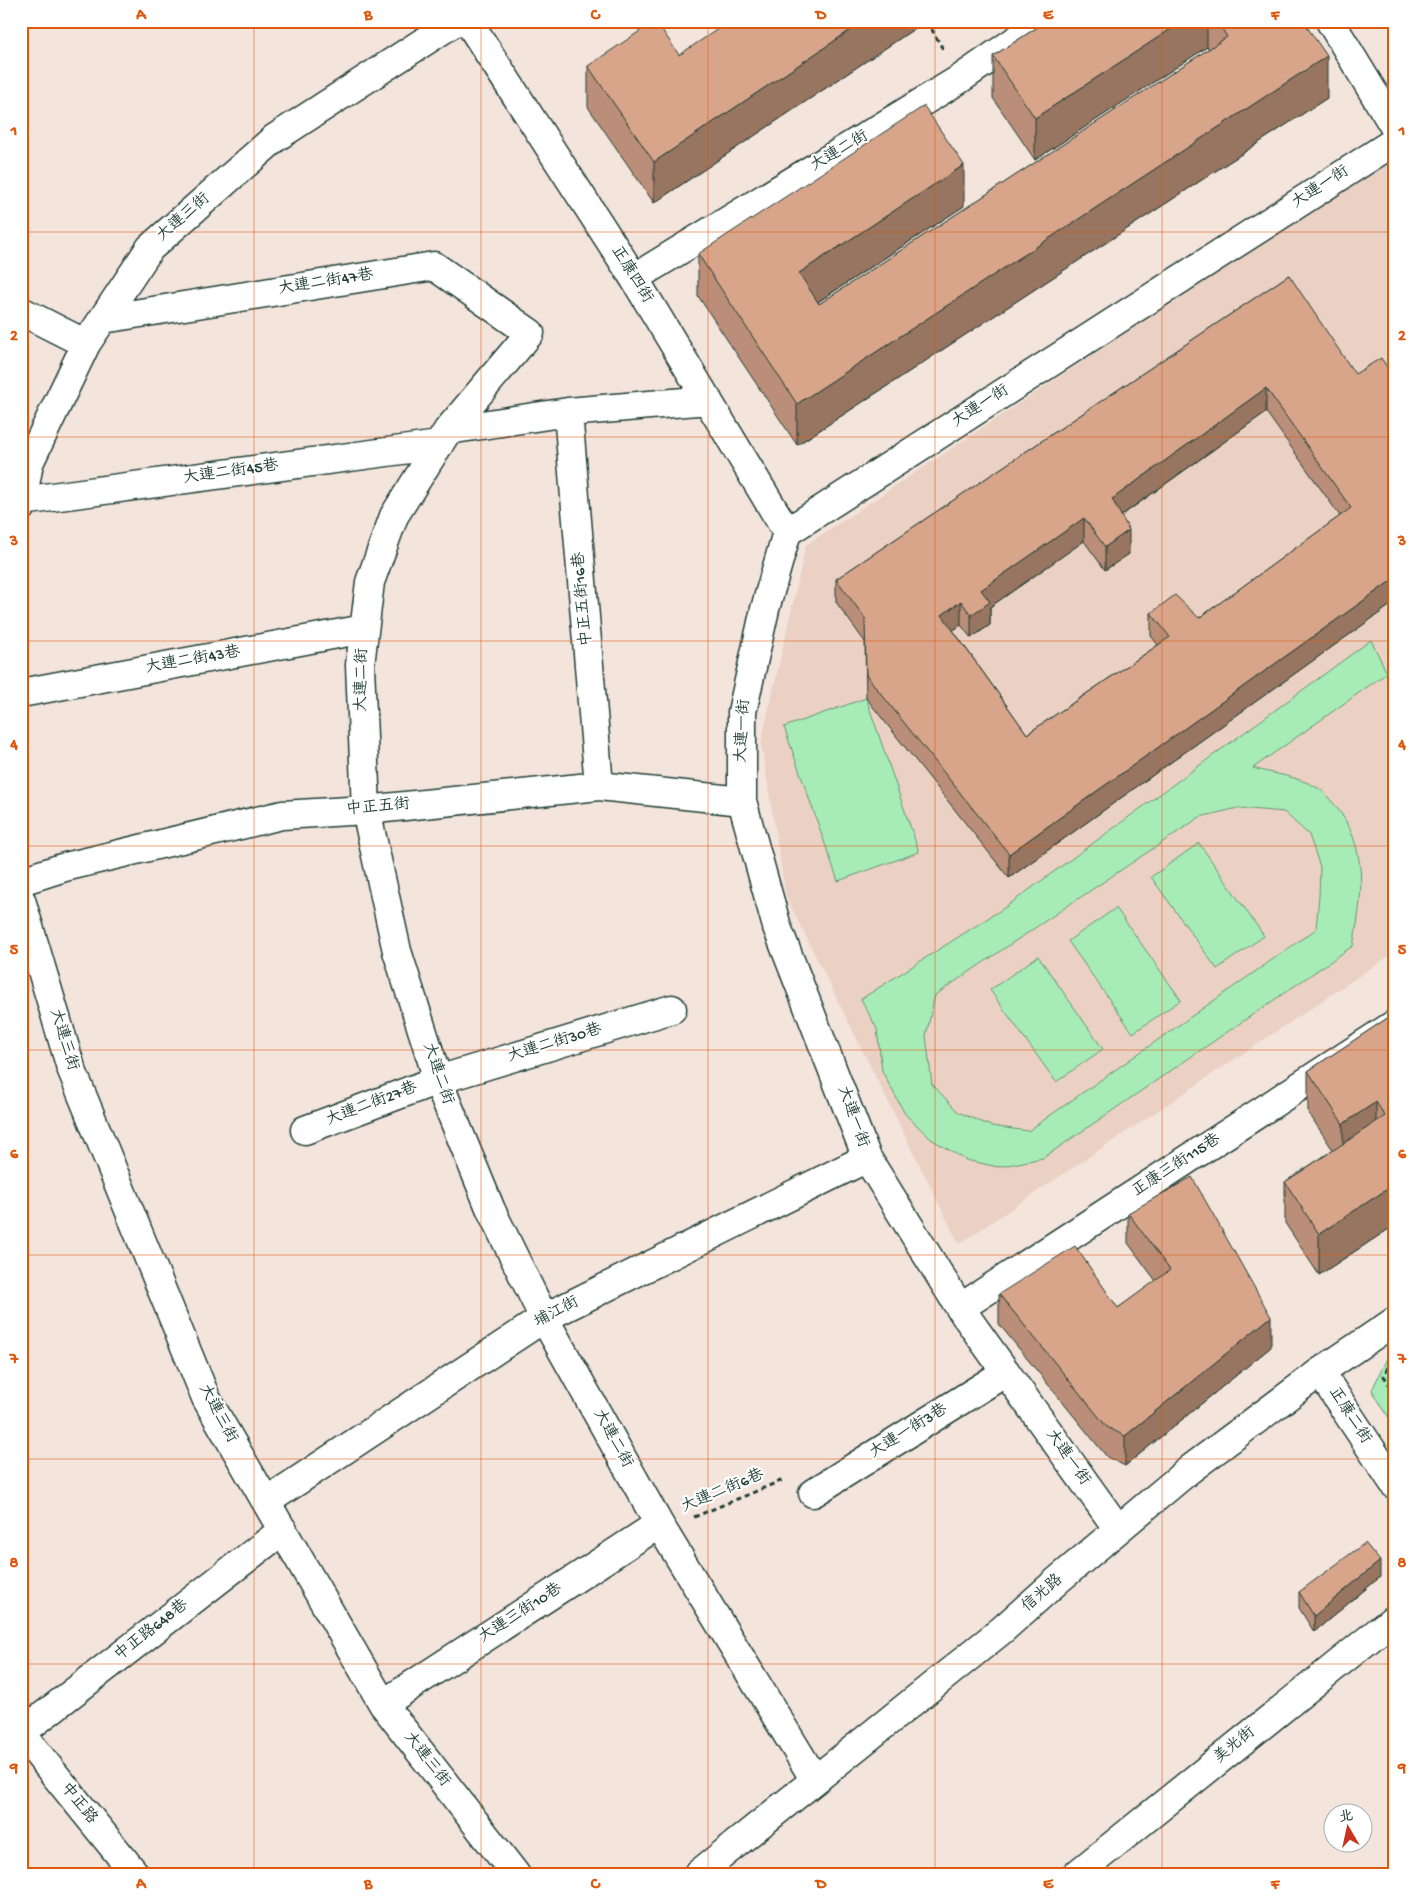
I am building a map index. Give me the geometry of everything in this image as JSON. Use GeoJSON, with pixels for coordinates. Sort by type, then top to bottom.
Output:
{"type":"FeatureCollection","features":[{"type":"Feature","properties":{"kind":"street","name":"大連三街"},"geometry":{"type":"LineString","coordinates":[[22,504],[29,463],[86,344],[150,248],[275,138],[456,21]]}},
{"type":"Feature","properties":{"kind":"street","name":"正康四街"},"geometry":{"type":"LineString","coordinates":[[468,21],[634,278],[787,532]]}},
{"type":"Feature","properties":{"kind":"street","name":"大連二街"},"geometry":{"type":"LineString","coordinates":[[634,278],[960,79],[1044,21]]}},
{"type":"Feature","properties":{"kind":"street"},"geometry":{"type":"LineString","coordinates":[[1330,21],[1395,128]]}},
{"type":"Feature","properties":{"kind":"street","name":"大連一街"},"geometry":{"type":"LineString","coordinates":[[1118,1530],[960,1308],[867,1158],[777,927],[742,801],[742,712],[765,609],[787,532],[1395,141]]}},
{"type":"Feature","properties":{"kind":"street","name":"大連二街47巷"},"geometry":{"type":"LineString","coordinates":[[103,319],[434,266],[530,333]]}},
{"type":"Feature","properties":{"kind":"street"},"geometry":{"type":"LineString","coordinates":[[21,311],[86,344]]}},
{"type":"Feature","properties":{"kind":"street","name":"大連二街"},"geometry":{"type":"LineString","coordinates":[[530,333],[443,437],[394,516],[370,582],[360,666],[366,810],[397,951],[438,1080],[491,1210],[544,1318],[661,1527],[815,1780]]}},
{"type":"Feature","properties":{"kind":"street","name":"大連二街45巷"},"geometry":{"type":"LineString","coordinates":[[22,504],[443,437],[568,412],[708,400]]}},
{"type":"Feature","properties":{"kind":"street","name":"中正五街16巷"},"geometry":{"type":"LineString","coordinates":[[568,412],[599,786]]}},
{"type":"Feature","properties":{"kind":"street","name":"大連二街43巷"},"geometry":{"type":"LineString","coordinates":[[21,693],[364,629]]}},
{"type":"Feature","properties":{"kind":"street","name":"中正五街"},"geometry":{"type":"LineString","coordinates":[[21,881],[64,867],[282,815],[366,810],[599,786],[742,801]]}},
{"type":"Feature","properties":{"kind":"street","name":"大連三街"},"geometry":{"type":"LineString","coordinates":[[21,900],[71,1068],[206,1398],[267,1501],[382,1704],[516,1875]]}},
{"type":"Feature","properties":{"kind":"street","name":"大連二街30巷"},"geometry":{"type":"LineString","coordinates":[[438,1080],[672,1008]]}},
{"type":"Feature","properties":{"kind":"street","name":"正康三街115巷"},"geometry":{"type":"LineString","coordinates":[[960,1308],[1395,1024]]}},
{"type":"Feature","properties":{"kind":"street","name":"大連二街27巷"},"geometry":{"type":"LineString","coordinates":[[305,1130],[438,1080]]}},
{"type":"Feature","properties":{"kind":"street","name":"埔江街"},"geometry":{"type":"LineString","coordinates":[[267,1501],[544,1318],[867,1158]]}},
{"type":"Feature","properties":{"kind":"street","name":"信光路"},"geometry":{"type":"LineString","coordinates":[[697,1875],[1002,1630],[1189,1470],[1320,1372],[1395,1321]]}},
{"type":"Feature","properties":{"kind":"street","name":"大連一街3巷"},"geometry":{"type":"LineString","coordinates":[[813,1493],[1006,1372]]}},
{"type":"Feature","properties":{"kind":"street","name":"正康二街"},"geometry":{"type":"LineString","coordinates":[[1320,1372],[1395,1485]]}},
{"type":"Feature","properties":{"kind":"street","name":"大連三街10巷"},"geometry":{"type":"LineString","coordinates":[[382,1704],[661,1527]]}},
{"type":"Feature","properties":{"kind":"street","name":"中正路648巷"},"geometry":{"type":"LineString","coordinates":[[21,1733],[283,1530]]}},
{"type":"Feature","properties":{"kind":"street","name":"美光街"},"geometry":{"type":"LineString","coordinates":[[1076,1875],[1395,1618]]}},
{"type":"Feature","properties":{"kind":"street","name":"中正路"},"geometry":{"type":"LineString","coordinates":[[21,1733],[136,1875]]}},
{"type":"Feature","properties":{"kind":"path"},"geometry":{"type":"LineString","coordinates":[[1384,1376],[1395,1394]]}},
{"type":"Feature","properties":{"kind":"path","name":"大連二街6巷"},"geometry":{"type":"LineString","coordinates":[[661,1527],[784,1479]]}},
{"type":"Feature","properties":{"kind":"shaded area"},"geometry":{"type":"Polygon","coordinates":[[[1395,154],[1395,952],[959,1244],[786,897],[761,743],[806,545],[1395,154]]]}},
{"type":"Feature","properties":{"kind":"green space"},"geometry":{"type":"Polygon","coordinates":[[[1371,640],[1387,673],[1253,768],[1293,778],[1318,788],[1334,804],[1345,820],[1358,854],[1360,872],[1361,890],[1353,946],[1043,1158],[998,1167],[966,1160],[931,1139],[905,1114],[882,1071],[877,1029],[861,999],[1007,906],[1371,640]],[[1238,808],[1200,817],[935,995],[926,1036],[932,1084],[958,1112],[991,1126],[1028,1131],[1316,929],[1320,867],[1309,835],[1284,812],[1238,808]]]}},
{"type":"Feature","properties":{"kind":"green space"},"geometry":{"type":"Polygon","coordinates":[[[866,698],[919,852],[838,881],[784,727],[866,698]]]}},
{"type":"Feature","properties":{"kind":"green space"},"geometry":{"type":"Polygon","coordinates":[[[1199,843],[1264,936],[1217,969],[1151,877],[1199,843]]]}},
{"type":"Feature","properties":{"kind":"green space"},"geometry":{"type":"Polygon","coordinates":[[[1116,908],[1181,1000],[1133,1033],[1068,941],[1116,908]]]}},
{"type":"Feature","properties":{"kind":"green space"},"geometry":{"type":"Polygon","coordinates":[[[1038,956],[1103,1049],[1056,1082],[990,990],[1038,956]]]}},
{"type":"Feature","properties":{"kind":"green space"},"geometry":{"type":"Polygon","coordinates":[[[1395,1349],[1395,1428],[1372,1390],[1390,1352],[1395,1349]]]}},
{"type":"Feature","properties":{"kind":"building"},"geometry":{"type":"Polygon","coordinates":[[[655,21],[679,55],[730,21],[864,21],[654,162],[588,66],[655,21]]]}},
{"type":"Feature","properties":{"kind":"building"},"geometry":{"type":"Polygon","coordinates":[[[1047,21],[1183,21],[1035,118],[993,56],[1047,21]]]}},
{"type":"Feature","properties":{"kind":"building"},"geometry":{"type":"Polygon","coordinates":[[[1217,21],[1303,21],[1327,56],[797,404],[698,254],[924,106],[964,165],[799,273],[819,304],[1227,37],[1217,21]]]}},
{"type":"Feature","properties":{"kind":"building"},"geometry":{"type":"Polygon","coordinates":[[[1289,275],[1355,374],[1381,358],[1395,379],[1395,578],[1009,854],[866,675],[865,618],[836,579],[1289,275]],[[1266,388],[1112,499],[1129,530],[1105,547],[1084,518],[981,590],[990,602],[971,615],[961,601],[942,615],[1027,734],[1170,637],[1151,613],[1175,595],[1199,618],[1351,508],[1266,388]]]}},
{"type":"Feature","properties":{"kind":"building"},"geometry":{"type":"Polygon","coordinates":[[[1395,731],[1395,743],[1389,735],[1395,731]]]}},
{"type":"Feature","properties":{"kind":"building"},"geometry":{"type":"Polygon","coordinates":[[[1395,1013],[1395,1184],[1319,1234],[1285,1182],[1385,1116],[1376,1102],[1343,1124],[1308,1071],[1395,1013]]]}},
{"type":"Feature","properties":{"kind":"building"},"geometry":{"type":"Polygon","coordinates":[[[1192,1177],[1271,1317],[1125,1436],[1107,1427],[999,1294],[1075,1246],[1118,1308],[1170,1270],[1128,1213],[1192,1177]]]}},
{"type":"Feature","properties":{"kind":"building"},"geometry":{"type":"Polygon","coordinates":[[[1365,1543],[1380,1561],[1314,1616],[1299,1592],[1365,1543]]]}}]}
